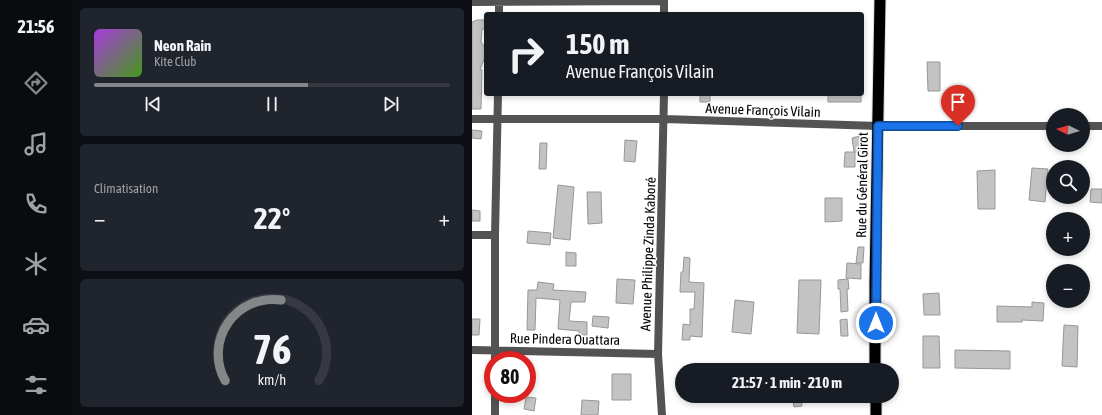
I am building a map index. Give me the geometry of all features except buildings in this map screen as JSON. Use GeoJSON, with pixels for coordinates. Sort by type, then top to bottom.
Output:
{"type":"FeatureCollection","features":[{"type":"Feature","properties":{"kind":"highway","name":"Rue du Général Girot"},"geometry":{"type":"LineString","coordinates":[[875,363],[880,0]]}},
{"type":"Feature","properties":{"kind":"highway"},"geometry":{"type":"LineString","coordinates":[[876,403],[876,415]]}},
{"type":"Feature","properties":{"kind":"street"},"geometry":{"type":"LineString","coordinates":[[472,2],[664,0],[664,12]]}},
{"type":"Feature","properties":{"kind":"street"},"geometry":{"type":"LineString","coordinates":[[499,1],[499,12]]}},
{"type":"Feature","properties":{"kind":"street"},"geometry":{"type":"LineString","coordinates":[[495,350],[495,236],[498,96]]}},
{"type":"Feature","properties":{"kind":"street","name":"Avenue Philippe Zinda Kaboré"},"geometry":{"type":"LineString","coordinates":[[662,415],[658,354],[664,96]]}},
{"type":"Feature","properties":{"kind":"street","name":"Avenue François Vilain"},"geometry":{"type":"LineString","coordinates":[[472,119],[664,120],[878,126],[1046,126]]}},
{"type":"Feature","properties":{"kind":"street"},"geometry":{"type":"LineString","coordinates":[[1090,126],[1102,126]]}},
{"type":"Feature","properties":{"kind":"street"},"geometry":{"type":"LineString","coordinates":[[472,235],[495,236]]}},
{"type":"Feature","properties":{"kind":"street","name":"Rue Pindera Ouattara"},"geometry":{"type":"LineString","coordinates":[[472,350],[658,354]]}},
{"type":"Feature","properties":{"kind":"street"},"geometry":{"type":"LineString","coordinates":[[495,403],[495,415]]}},
{"type":"Feature","properties":{"kind":"route"},"geometry":{"type":"LineString","coordinates":[[876,323],[875,282],[878,126],[958,126]]}}]}
